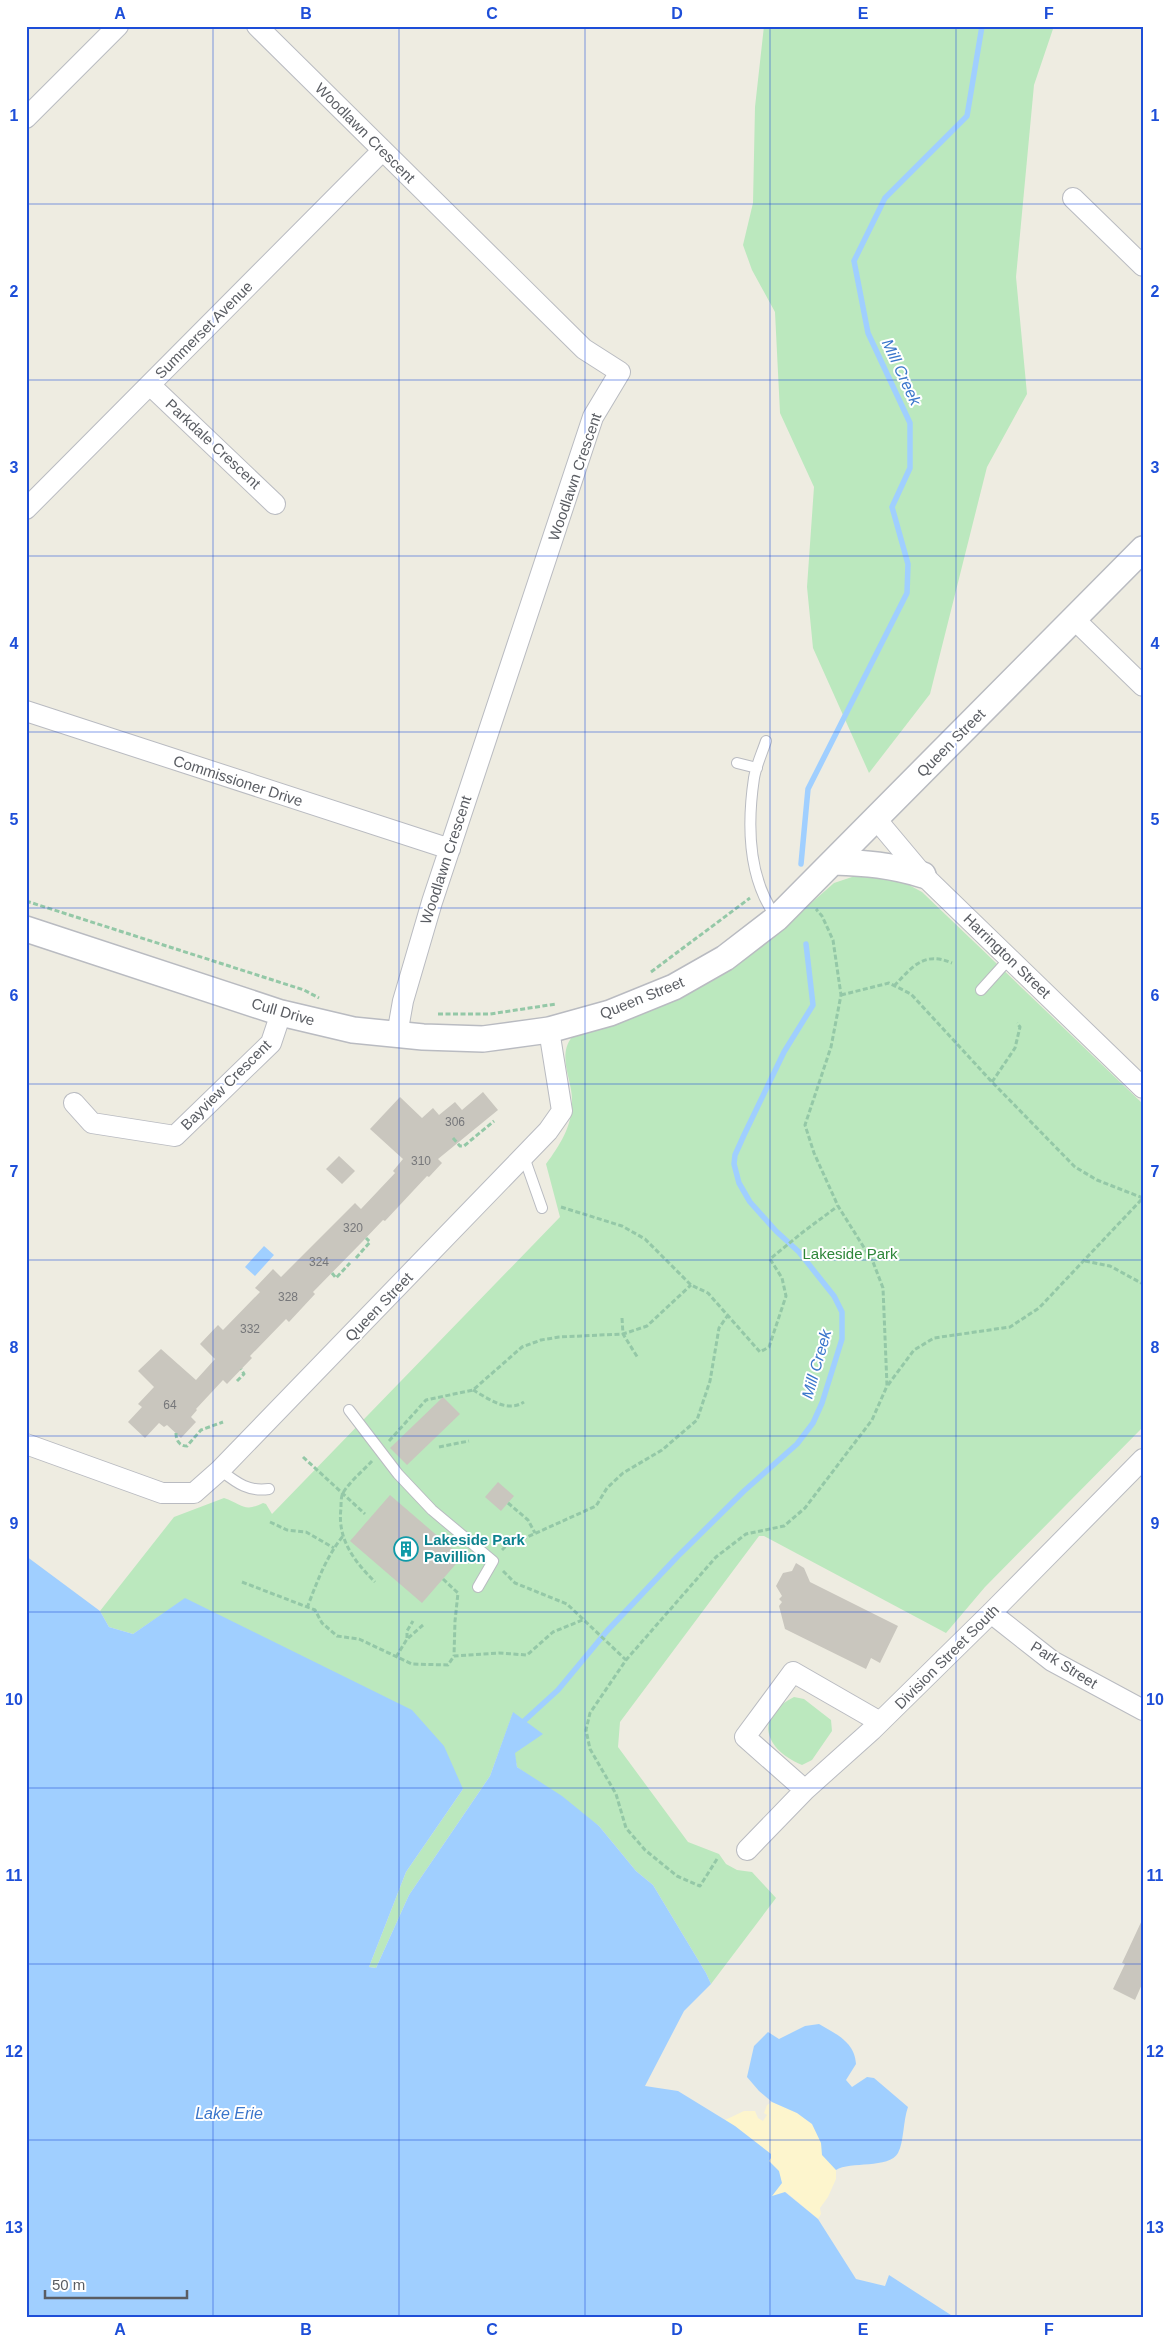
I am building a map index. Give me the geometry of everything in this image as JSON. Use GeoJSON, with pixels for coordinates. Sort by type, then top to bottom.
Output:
{"type":"FeatureCollection","features":[{"type":"Feature","properties":{"kind":"street"},"geometry":{"type":"LineString","coordinates":[[26,118],[118,26]]}},
{"type":"Feature","properties":{"kind":"street","name":"Woodlawn Crescent"},"geometry":{"type":"LineString","coordinates":[[257,26],[584,350],[620,372],[594,417],[406,987],[397,1035]]}},
{"type":"Feature","properties":{"kind":"street","name":"Summerset Avenue"},"geometry":{"type":"LineString","coordinates":[[26,509],[382,151]]}},
{"type":"Feature","properties":{"kind":"street"},"geometry":{"type":"LineString","coordinates":[[1073,198],[1143,266]]}},
{"type":"Feature","properties":{"kind":"street","name":"Parkdale Crescent"},"geometry":{"type":"LineString","coordinates":[[150,385],[275,504]]}},
{"type":"Feature","properties":{"kind":"street","name":"Queen Street"},"geometry":{"type":"LineString","coordinates":[[26,1444],[162,1493],[194,1493],[220,1470],[548,1131],[562,1111],[549,1030],[610,1013],[674,987],[725,958],[768,910],[834,862],[1143,549]]}},
{"type":"Feature","properties":{"kind":"street"},"geometry":{"type":"LineString","coordinates":[[1074,619],[1143,686]]}},
{"type":"Feature","properties":{"kind":"street","name":"Commissioner Drive"},"geometry":{"type":"LineString","coordinates":[[26,711],[450,849]]}},
{"type":"Feature","properties":{"kind":"street","name":"Harrington Street"},"geometry":{"type":"LineString","coordinates":[[876,819],[923,875],[1143,1088]]}},
{"type":"Feature","properties":{"kind":"street"},"geometry":{"type":"LineString","coordinates":[[834,862],[874,863],[923,875]]}},
{"type":"Feature","properties":{"kind":"street","name":"Cull Drive"},"geometry":{"type":"LineString","coordinates":[[26,929],[281,1013],[353,1030],[397,1035],[483,1039],[549,1030]]}},
{"type":"Feature","properties":{"kind":"street","name":"Bayview Crescent"},"geometry":{"type":"LineString","coordinates":[[74,1103],[92,1123],[175,1136],[271,1043],[281,1013]]}},
{"type":"Feature","properties":{"kind":"street","name":"Division Street South"},"geometry":{"type":"LineString","coordinates":[[747,1850],[805,1790],[880,1722],[991,1613],[1143,1459]]}},
{"type":"Feature","properties":{"kind":"street","name":"Park Street"},"geometry":{"type":"LineString","coordinates":[[991,1613],[1052,1660],[1143,1710]]}},
{"type":"Feature","properties":{"kind":"street"},"geometry":{"type":"LineString","coordinates":[[805,1790],[745,1737],[793,1672],[880,1722]]}},
{"type":"Feature","properties":{"kind":"lane"},"geometry":{"type":"LineString","coordinates":[[766,741],[754,777],[750,836],[756,874],[768,910]]}},
{"type":"Feature","properties":{"kind":"lane"},"geometry":{"type":"LineString","coordinates":[[737,763],[757,768]]}},
{"type":"Feature","properties":{"kind":"lane"},"geometry":{"type":"LineString","coordinates":[[981,990],[1009,959]]}},
{"type":"Feature","properties":{"kind":"lane"},"geometry":{"type":"LineString","coordinates":[[524,1157],[542,1208]]}},
{"type":"Feature","properties":{"kind":"lane"},"geometry":{"type":"LineString","coordinates":[[348,1410],[380,1452],[432,1510],[493,1561],[478,1587]]}},
{"type":"Feature","properties":{"kind":"lane"},"geometry":{"type":"LineString","coordinates":[[220,1470],[246,1488],[255,1491],[270,1489]]}},
{"type":"Feature","properties":{"kind":"path"},"geometry":{"type":"LineString","coordinates":[[648,974],[751,897],[768,910]]}},
{"type":"Feature","properties":{"kind":"path"},"geometry":{"type":"LineString","coordinates":[[26,901],[304,990],[323,1001]]}},
{"type":"Feature","properties":{"kind":"path"},"geometry":{"type":"LineString","coordinates":[[812,904],[822,916],[833,940],[841,995],[831,1047],[805,1125],[814,1152],[838,1206],[873,1262],[883,1288],[887,1386]]}},
{"type":"Feature","properties":{"kind":"path"},"geometry":{"type":"LineString","coordinates":[[894,986],[915,964],[938,957],[952,962]]}},
{"type":"Feature","properties":{"kind":"path"},"geometry":{"type":"LineString","coordinates":[[718,1859],[700,1886],[677,1876],[645,1850],[626,1828],[616,1794],[590,1749],[586,1730],[590,1713],[626,1660],[716,1557],[746,1534],[784,1526],[805,1508],[872,1420],[887,1386],[914,1350],[934,1338],[1010,1326],[1039,1308],[1143,1198],[1097,1180],[1075,1167],[992,1082],[911,994],[889,983],[841,995]]}},
{"type":"Feature","properties":{"kind":"path"},"geometry":{"type":"LineString","coordinates":[[435,1014],[490,1014],[558,1004]]}},
{"type":"Feature","properties":{"kind":"path"},"geometry":{"type":"LineString","coordinates":[[992,1082],[1015,1048],[1020,1027],[1017,1023]]}},
{"type":"Feature","properties":{"kind":"path"},"geometry":{"type":"LineString","coordinates":[[453,1138],[460,1146],[464,1146],[494,1121]]}},
{"type":"Feature","properties":{"kind":"path"},"geometry":{"type":"LineString","coordinates":[[561,1207],[622,1226],[645,1239],[691,1285],[708,1293],[760,1352],[769,1348],[786,1296],[782,1278],[770,1259],[838,1206]]}},
{"type":"Feature","properties":{"kind":"path"},"geometry":{"type":"LineString","coordinates":[[356,1258],[370,1242],[366,1238]]}},
{"type":"Feature","properties":{"kind":"path"},"geometry":{"type":"LineString","coordinates":[[1085,1261],[1110,1266],[1143,1284]]}},
{"type":"Feature","properties":{"kind":"path"},"geometry":{"type":"LineString","coordinates":[[332,1273],[336,1278],[350,1263]]}},
{"type":"Feature","properties":{"kind":"path"},"geometry":{"type":"LineString","coordinates":[[375,1582],[357,1564],[343,1536],[340,1514],[342,1493],[426,1400],[473,1390],[522,1347],[541,1340],[559,1337],[623,1334],[647,1326],[691,1285]]}},
{"type":"Feature","properties":{"kind":"path"},"geometry":{"type":"LineString","coordinates":[[626,1660],[567,1604],[515,1583],[493,1561],[505,1546],[596,1506],[607,1488],[623,1472],[662,1450],[697,1420],[710,1381],[719,1328],[728,1315]]}},
{"type":"Feature","properties":{"kind":"path"},"geometry":{"type":"LineString","coordinates":[[622,1318],[623,1334],[638,1358]]}},
{"type":"Feature","properties":{"kind":"path"},"geometry":{"type":"LineString","coordinates":[[237,1381],[244,1372],[241,1369]]}},
{"type":"Feature","properties":{"kind":"path"},"geometry":{"type":"LineString","coordinates":[[473,1390],[509,1407],[516,1407],[524,1402]]}},
{"type":"Feature","properties":{"kind":"path"},"geometry":{"type":"LineString","coordinates":[[176,1433],[180,1444],[186,1446],[201,1430],[223,1422]]}},
{"type":"Feature","properties":{"kind":"path"},"geometry":{"type":"LineString","coordinates":[[439,1447],[469,1441]]}},
{"type":"Feature","properties":{"kind":"path"},"geometry":{"type":"LineString","coordinates":[[303,1457],[365,1514]]}},
{"type":"Feature","properties":{"kind":"path"},"geometry":{"type":"LineString","coordinates":[[508,1503],[528,1520],[535,1533]]}},
{"type":"Feature","properties":{"kind":"path"},"geometry":{"type":"LineString","coordinates":[[270,1522],[287,1530],[306,1532],[334,1548]]}},
{"type":"Feature","properties":{"kind":"path"},"geometry":{"type":"LineString","coordinates":[[307,1608],[320,1575],[334,1548],[343,1536]]}},
{"type":"Feature","properties":{"kind":"path"},"geometry":{"type":"LineString","coordinates":[[242,1582],[315,1610],[322,1623],[337,1636],[359,1639],[412,1664],[448,1665],[454,1656],[458,1593],[443,1579]]}},
{"type":"Feature","properties":{"kind":"path"},"geometry":{"type":"LineString","coordinates":[[454,1656],[499,1653],[526,1655],[553,1632],[585,1620]]}},
{"type":"Feature","properties":{"kind":"path"},"geometry":{"type":"LineString","coordinates":[[407,1639],[407,1631],[413,1622]]}},
{"type":"Feature","properties":{"kind":"path"},"geometry":{"type":"LineString","coordinates":[[396,1657],[407,1639],[424,1624]]}},
{"type":"Feature","properties":{"kind":"green space"},"geometry":{"type":"Polygon","coordinates":[[[764,26],[1054,26],[1034,85],[1016,277],[1027,394],[987,467],[930,694],[869,773],[813,648],[807,587],[814,487],[780,413],[775,312],[752,270],[743,245],[753,203],[755,107],[764,26]]]}},
{"type":"Feature","properties":{"kind":"green space","name":"Lakeside Park"},"geometry":{"type":"Polygon","coordinates":[[[858,875],[896,878],[922,892],[1143,1104],[1143,1427],[985,1587],[946,1633],[764,1536],[759,1536],[620,1722],[618,1747],[688,1842],[719,1854],[726,1864],[737,1870],[752,1872],[776,1898],[711,1984],[653,1885],[636,1871],[599,1826],[517,1767],[514,1753],[513,1713],[490,1776],[409,1895],[376,1968],[369,1967],[406,1872],[463,1789],[185,1599],[133,1634],[109,1627],[100,1611],[174,1517],[224,1498],[247,1507],[266,1504],[272,1514],[560,1217],[546,1164],[565,1134],[572,1109],[565,1060],[568,1044],[572,1037],[679,999],[721,976],[755,952],[834,883],[858,875]]]}},
{"type":"Feature","properties":{"kind":"green space"},"geometry":{"type":"Polygon","coordinates":[[[794,1697],[804,1699],[831,1720],[832,1731],[812,1760],[802,1765],[789,1759],[779,1751],[772,1742],[769,1733],[769,1723],[773,1714],[781,1705],[794,1697]]]}},
{"type":"Feature","properties":{"kind":"sand"},"geometry":{"type":"Polygon","coordinates":[[[772,2102],[797,2113],[812,2124],[836,2170],[836,2179],[828,2197],[820,2208],[821,2214],[818,2219],[786,2192],[772,2197],[768,2160],[771,2154],[725,2120],[744,2111],[755,2111],[758,2118],[763,2121],[767,2115],[764,2113],[767,2105],[772,2102]]]}},
{"type":"Feature","properties":{"kind":"water"},"geometry":{"type":"Polygon","coordinates":[[[264,1246],[274,1255],[255,1276],[245,1267],[264,1246]]]}},
{"type":"Feature","properties":{"kind":"water","name":"Lake Erie"},"geometry":{"type":"Polygon","coordinates":[[[26,1556],[100,1611],[109,1627],[133,1634],[185,1598],[412,1710],[444,1746],[463,1789],[406,1872],[369,1967],[376,1968],[409,1895],[490,1776],[513,1712],[543,1734],[515,1753],[517,1767],[562,1796],[599,1826],[636,1871],[653,1885],[711,1984],[684,2011],[645,2086],[678,2091],[735,2126],[771,2154],[769,2161],[779,2171],[782,2183],[772,2196],[785,2192],[818,2219],[856,2279],[885,2286],[889,2275],[954,2317],[26,2317],[26,1556]]]}},
{"type":"Feature","properties":{"kind":"water"},"geometry":{"type":"Polygon","coordinates":[[[819,2024],[844,2040],[852,2050],[856,2064],[846,2080],[852,2087],[867,2077],[874,2078],[908,2107],[900,2148],[893,2158],[878,2163],[842,2167],[836,2170],[822,2155],[821,2143],[812,2124],[797,2113],[772,2102],[747,2077],[754,2046],[768,2032],[779,2039],[805,2026],[819,2024]]]}},
{"type":"Feature","properties":{"kind":"building"},"geometry":{"type":"Polygon","coordinates":[[[483,1092],[498,1110],[438,1159],[442,1163],[313,1292],[315,1294],[289,1322],[286,1319],[250,1356],[252,1358],[227,1384],[223,1380],[196,1409],[191,1417],[196,1422],[181,1438],[167,1425],[164,1427],[159,1423],[145,1438],[128,1422],[142,1407],[138,1404],[154,1387],[138,1371],[161,1349],[196,1380],[215,1359],[200,1344],[218,1325],[223,1330],[260,1292],[255,1288],[273,1269],[281,1277],[355,1203],[361,1209],[395,1173],[393,1171],[403,1159],[370,1129],[400,1097],[422,1118],[433,1108],[439,1115],[455,1102],[462,1110],[483,1092]]]}},
{"type":"Feature","properties":{"kind":"building"},"geometry":{"type":"Polygon","coordinates":[[[339,1156],[355,1171],[342,1184],[326,1169],[339,1156]]]}},
{"type":"Feature","properties":{"kind":"building"},"geometry":{"type":"Polygon","coordinates":[[[443,1397],[460,1414],[407,1465],[390,1448],[443,1397]]]}},
{"type":"Feature","properties":{"kind":"building"},"geometry":{"type":"Polygon","coordinates":[[[498,1482],[514,1496],[501,1511],[485,1497],[498,1482]]]}},
{"type":"Feature","properties":{"kind":"building","name":"Lakeside Park Pavillion"},"geometry":{"type":"Polygon","coordinates":[[[390,1495],[462,1557],[422,1603],[350,1541],[390,1495]]]}},
{"type":"Feature","properties":{"kind":"building"},"geometry":{"type":"Polygon","coordinates":[[[796,1563],[804,1568],[810,1582],[898,1626],[880,1663],[871,1658],[866,1669],[785,1629],[779,1606],[782,1602],[779,1599],[782,1596],[776,1586],[783,1573],[792,1571],[796,1563]]]}},
{"type":"Feature","properties":{"kind":"building"},"geometry":{"type":"Polygon","coordinates":[[[1143,1918],[1143,1982],[1135,2000],[1113,1989],[1125,1964],[1122,1963],[1143,1918]]]}},
{"type":"Feature","properties":{"kind":"waterway","name":"Mill Creek"},"geometry":{"type":"LineString","coordinates":[[801,864],[808,789],[907,593],[908,564],[892,507],[910,468],[910,423],[868,333],[854,261],[885,198],[967,116],[982,26]]}},
{"type":"Feature","properties":{"kind":"waterway","name":"Mill Creek"},"geometry":{"type":"LineString","coordinates":[[524,1721],[558,1690],[607,1631],[677,1557],[744,1491],[797,1444],[813,1423],[822,1403],[842,1339],[842,1312],[834,1296],[799,1252],[776,1231],[750,1202],[739,1183],[734,1164],[735,1155],[784,1052],[813,1005],[806,944]]}},
{"type":"Feature","properties":{"kind":"place","name":"Lakeside Park Pavillion"},"geometry":{"type":"Point","coordinates":[406,1549]}}]}
